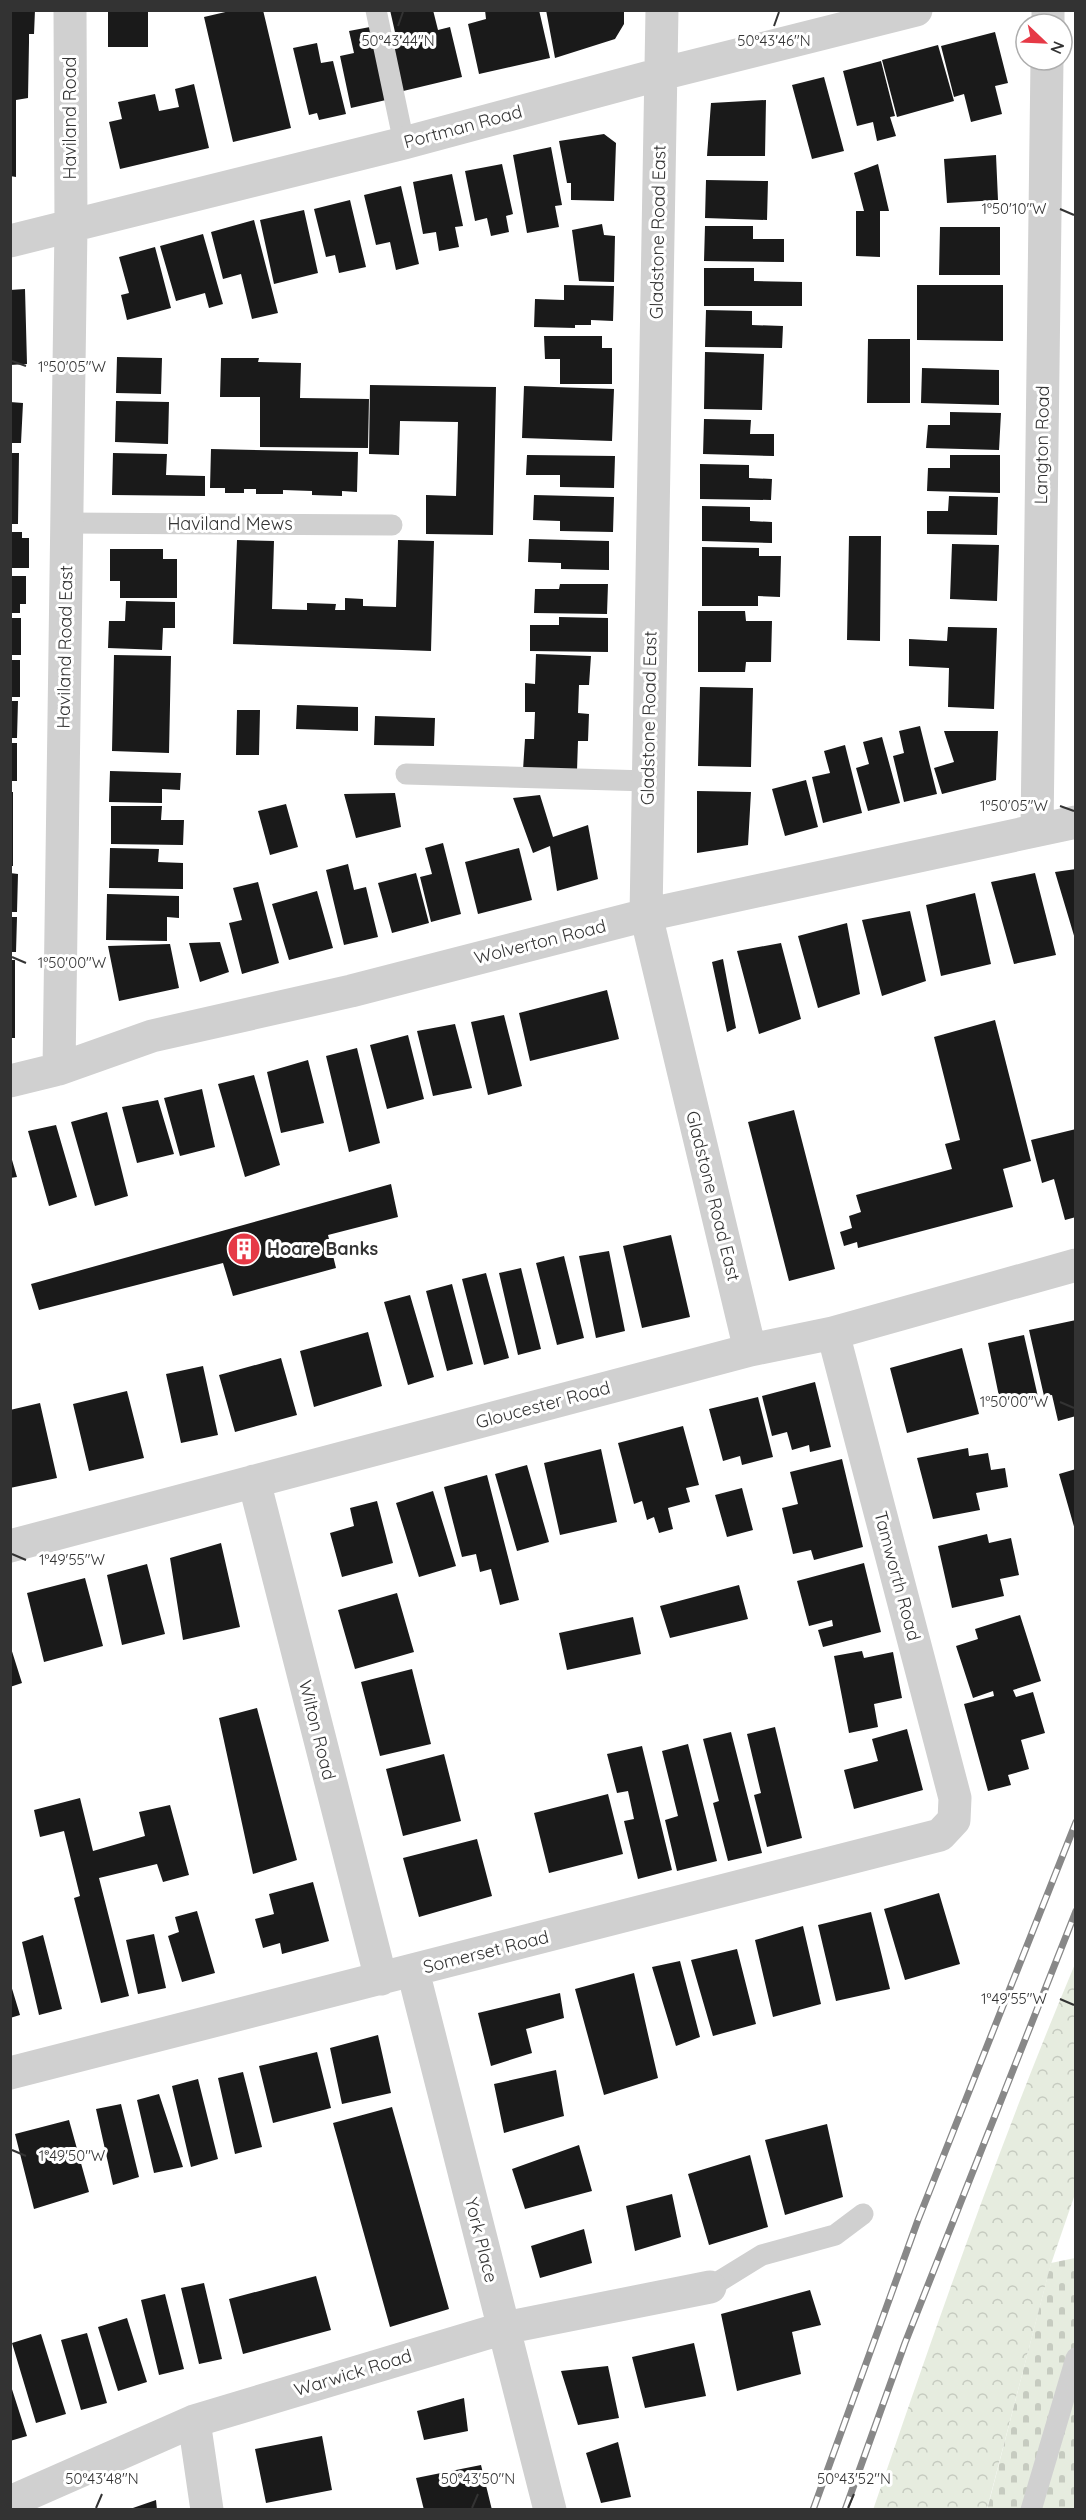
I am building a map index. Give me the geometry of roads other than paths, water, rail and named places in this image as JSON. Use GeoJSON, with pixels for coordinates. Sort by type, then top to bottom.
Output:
{"type":"FeatureCollection","features":[{"type":"Feature","properties":{"kind":"street","name":"Haviland Road"},"geometry":{"type":"LineString","coordinates":[[70,10],[70,226]]}},
{"type":"Feature","properties":{"kind":"street","name":"Gladstone Road East"},"geometry":{"type":"LineString","coordinates":[[662,10],[646,915],[750,1350]]}},
{"type":"Feature","properties":{"kind":"street","name":"Portman Road"},"geometry":{"type":"LineString","coordinates":[[10,241],[404,143],[661,74],[916,10]]}},
{"type":"Feature","properties":{"kind":"street","name":"Langton Road"},"geometry":{"type":"LineString","coordinates":[[1038,830],[1047,72]]}},
{"type":"Feature","properties":{"kind":"street","name":"Haviland Road East"},"geometry":{"type":"LineString","coordinates":[[59,1069],[70,226]]}},
{"type":"Feature","properties":{"kind":"street","name":"Wolverton Road"},"geometry":{"type":"LineString","coordinates":[[10,1081],[59,1069],[152,1036],[351,991],[646,915],[1076,822]]}},
{"type":"Feature","properties":{"kind":"street","name":"Gloucester Road"},"geometry":{"type":"LineString","coordinates":[[10,1546],[750,1350],[833,1332],[1076,1266]]}},
{"type":"Feature","properties":{"kind":"street","name":"Tamworth Road"},"geometry":{"type":"LineString","coordinates":[[833,1332],[955,1798],[954,1820]]}},
{"type":"Feature","properties":{"kind":"street","name":"Wilton Road"},"geometry":{"type":"LineString","coordinates":[[254,1482],[381,1979]]}},
{"type":"Feature","properties":{"kind":"street","name":"Somerset Road"},"geometry":{"type":"LineString","coordinates":[[10,2073],[940,1836],[954,1820]]}},
{"type":"Feature","properties":{"kind":"street","name":"York Place"},"geometry":{"type":"LineString","coordinates":[[413,1971],[550,2510]]}},
{"type":"Feature","properties":{"kind":"street","name":"Warwick Road"},"geometry":{"type":"LineString","coordinates":[[10,2502],[194,2421],[504,2328],[710,2286]]}},
{"type":"Feature","properties":{"kind":"street"},"geometry":{"type":"LineString","coordinates":[[194,2421],[207,2510]]}},
{"type":"Feature","properties":{"kind":"lane"},"geometry":{"type":"LineString","coordinates":[[376,10],[404,143]]}},
{"type":"Feature","properties":{"kind":"lane","name":"Haviland Mews"},"geometry":{"type":"LineString","coordinates":[[67,523],[392,525]]}},
{"type":"Feature","properties":{"kind":"lane"},"geometry":{"type":"LineString","coordinates":[[406,774],[648,782]]}},
{"type":"Feature","properties":{"kind":"lane"},"geometry":{"type":"LineString","coordinates":[[710,2286],[762,2255],[835,2235],[863,2214]]}},
{"type":"Feature","properties":{"kind":"lane"},"geometry":{"type":"LineString","coordinates":[[1031,2510],[1076,2358]]}},
{"type":"Feature","properties":{"kind":"railway"},"geometry":{"type":"LineString","coordinates":[[813,2510],[918,2220],[1076,1822]]}},
{"type":"Feature","properties":{"kind":"railway"},"geometry":{"type":"LineString","coordinates":[[845,2510],[905,2343],[1076,1911]]}},
{"type":"Feature","properties":{"kind":"place","name":"Hoare Banks"},"geometry":{"type":"Point","coordinates":[244,1249]}}]}
